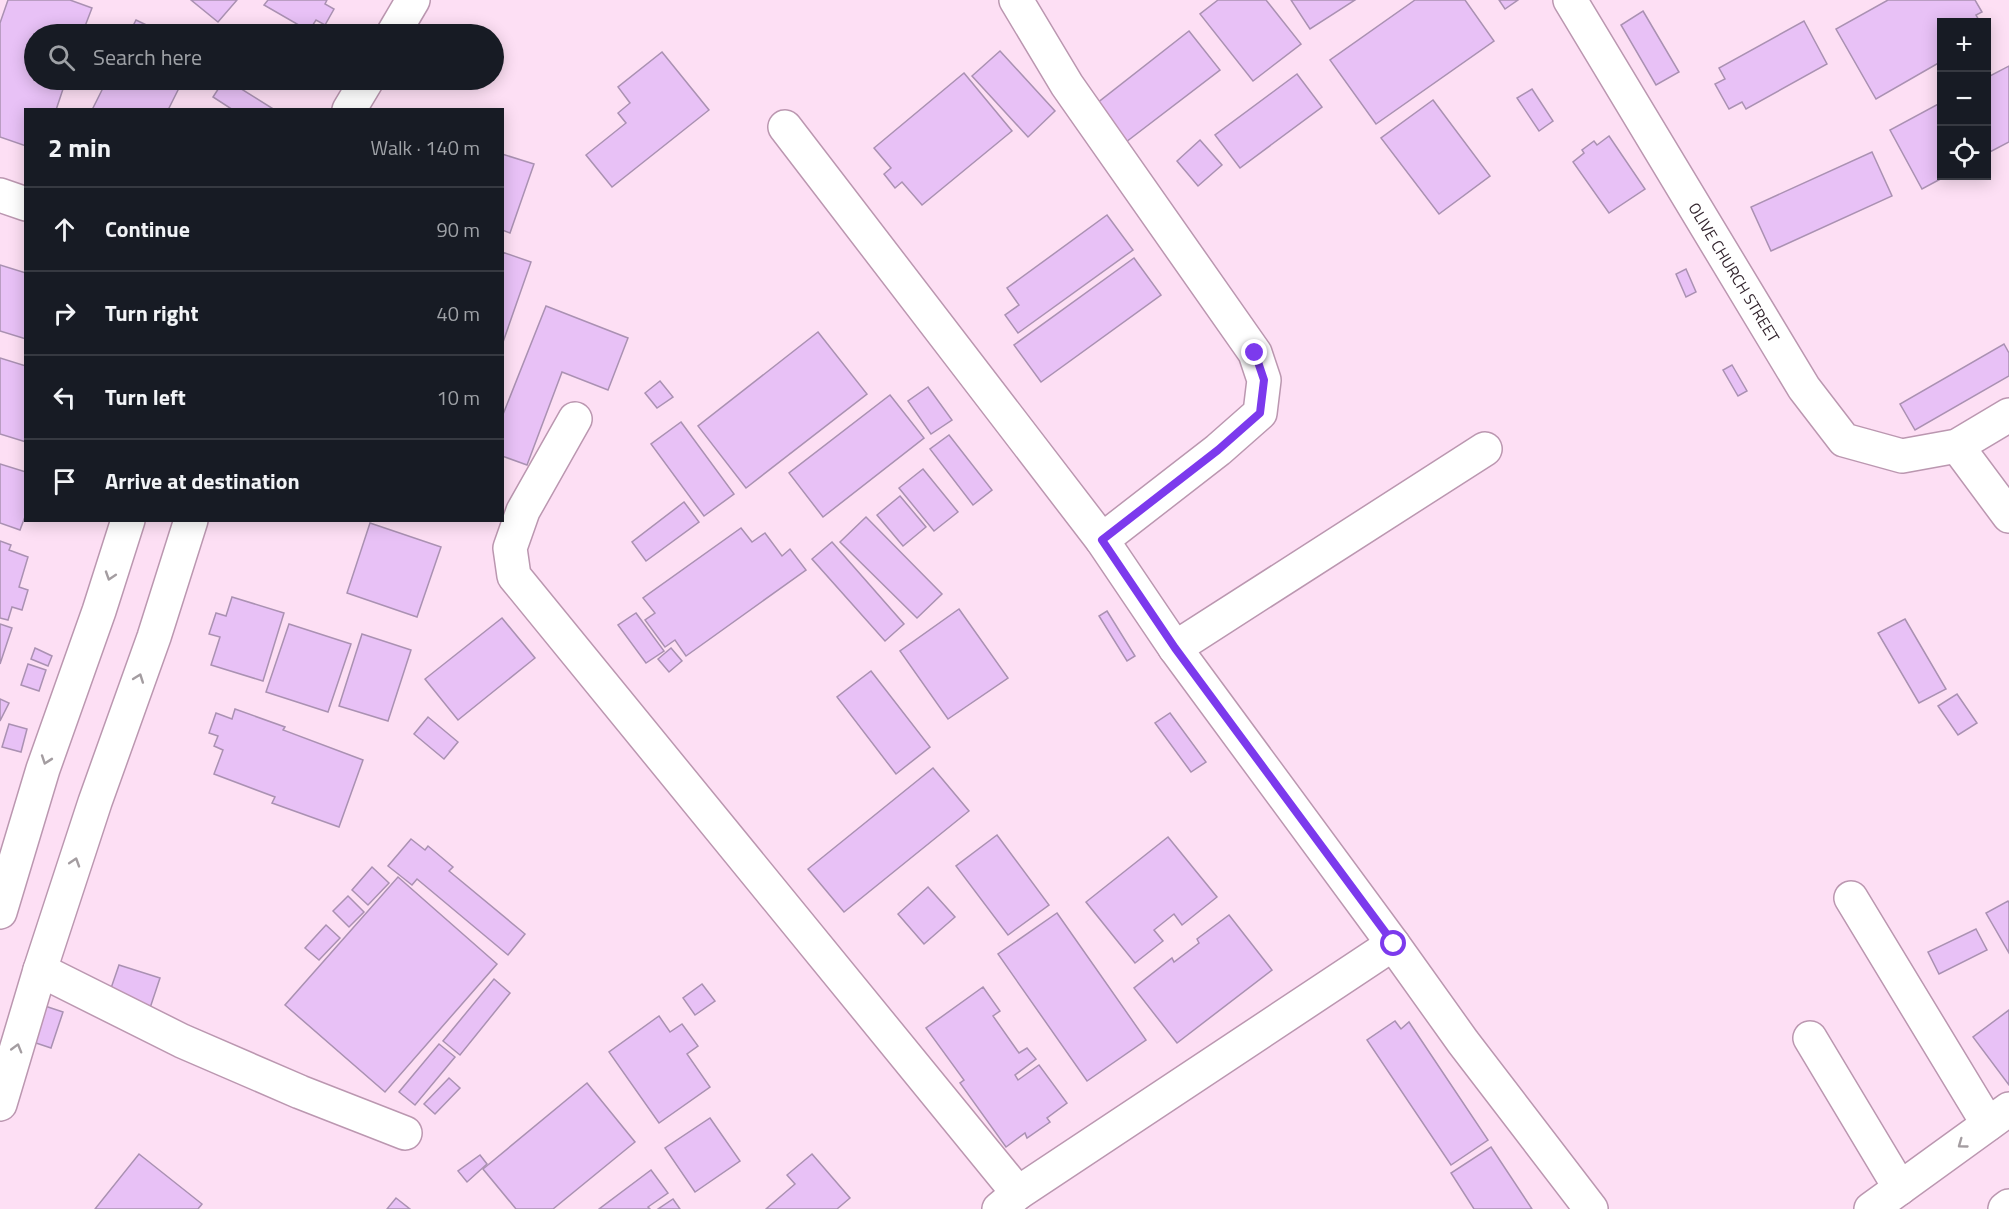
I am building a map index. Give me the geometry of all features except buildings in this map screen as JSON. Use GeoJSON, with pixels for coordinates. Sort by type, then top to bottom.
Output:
{"type":"FeatureCollection","features":[{"type":"Feature","properties":{"kind":"street"},"geometry":{"type":"LineString","coordinates":[[399,24],[413,0]]}},
{"type":"Feature","properties":{"kind":"street"},"geometry":{"type":"LineString","coordinates":[[1016,0],[1067,85],[1255,353],[1264,380],[1260,413],[1218,450],[1102,540]]}},
{"type":"Feature","properties":{"kind":"street","name":"OLIVE CHURCH STREET"},"geometry":{"type":"LineString","coordinates":[[1570,0],[1804,388],[1844,440],[1902,456],[1957,446]]}},
{"type":"Feature","properties":{"kind":"street"},"geometry":{"type":"LineString","coordinates":[[350,108],[361,90]]}},
{"type":"Feature","properties":{"kind":"street"},"geometry":{"type":"LineString","coordinates":[[785,127],[1102,540],[1175,648],[1394,944],[1463,1042],[1591,1209]]}},
{"type":"Feature","properties":{"kind":"street"},"geometry":{"type":"LineString","coordinates":[[0,195],[24,203]]}},
{"type":"Feature","properties":{"kind":"street"},"geometry":{"type":"LineString","coordinates":[[2009,415],[1957,446],[2009,516]]}},
{"type":"Feature","properties":{"kind":"street"},"geometry":{"type":"LineString","coordinates":[[575,418],[523,511],[510,548],[514,576],[1009,1201],[1394,944]]}},
{"type":"Feature","properties":{"kind":"street"},"geometry":{"type":"LineString","coordinates":[[1175,648],[1485,449]]}},
{"type":"Feature","properties":{"kind":"street"},"geometry":{"type":"LineString","coordinates":[[0,912],[43,769],[99,611],[127,522]]}},
{"type":"Feature","properties":{"kind":"street"},"geometry":{"type":"LineString","coordinates":[[0,1104],[39,970],[95,802],[154,637],[190,522]]}},
{"type":"Feature","properties":{"kind":"street"},"geometry":{"type":"LineString","coordinates":[[1851,898],[1999,1117],[1871,1209]]}},
{"type":"Feature","properties":{"kind":"street"},"geometry":{"type":"LineString","coordinates":[[39,970],[182,1041],[300,1092],[405,1133]]}},
{"type":"Feature","properties":{"kind":"street"},"geometry":{"type":"LineString","coordinates":[[1810,1038],[1900,1188]]}},
{"type":"Feature","properties":{"kind":"street"},"geometry":{"type":"LineString","coordinates":[[2005,1209],[2009,1206]]}},
{"type":"Feature","properties":{"kind":"route"},"geometry":{"type":"LineString","coordinates":[[1255,353],[1264,380],[1260,413],[1218,450],[1102,540],[1175,648],[1394,944]]}}]}
